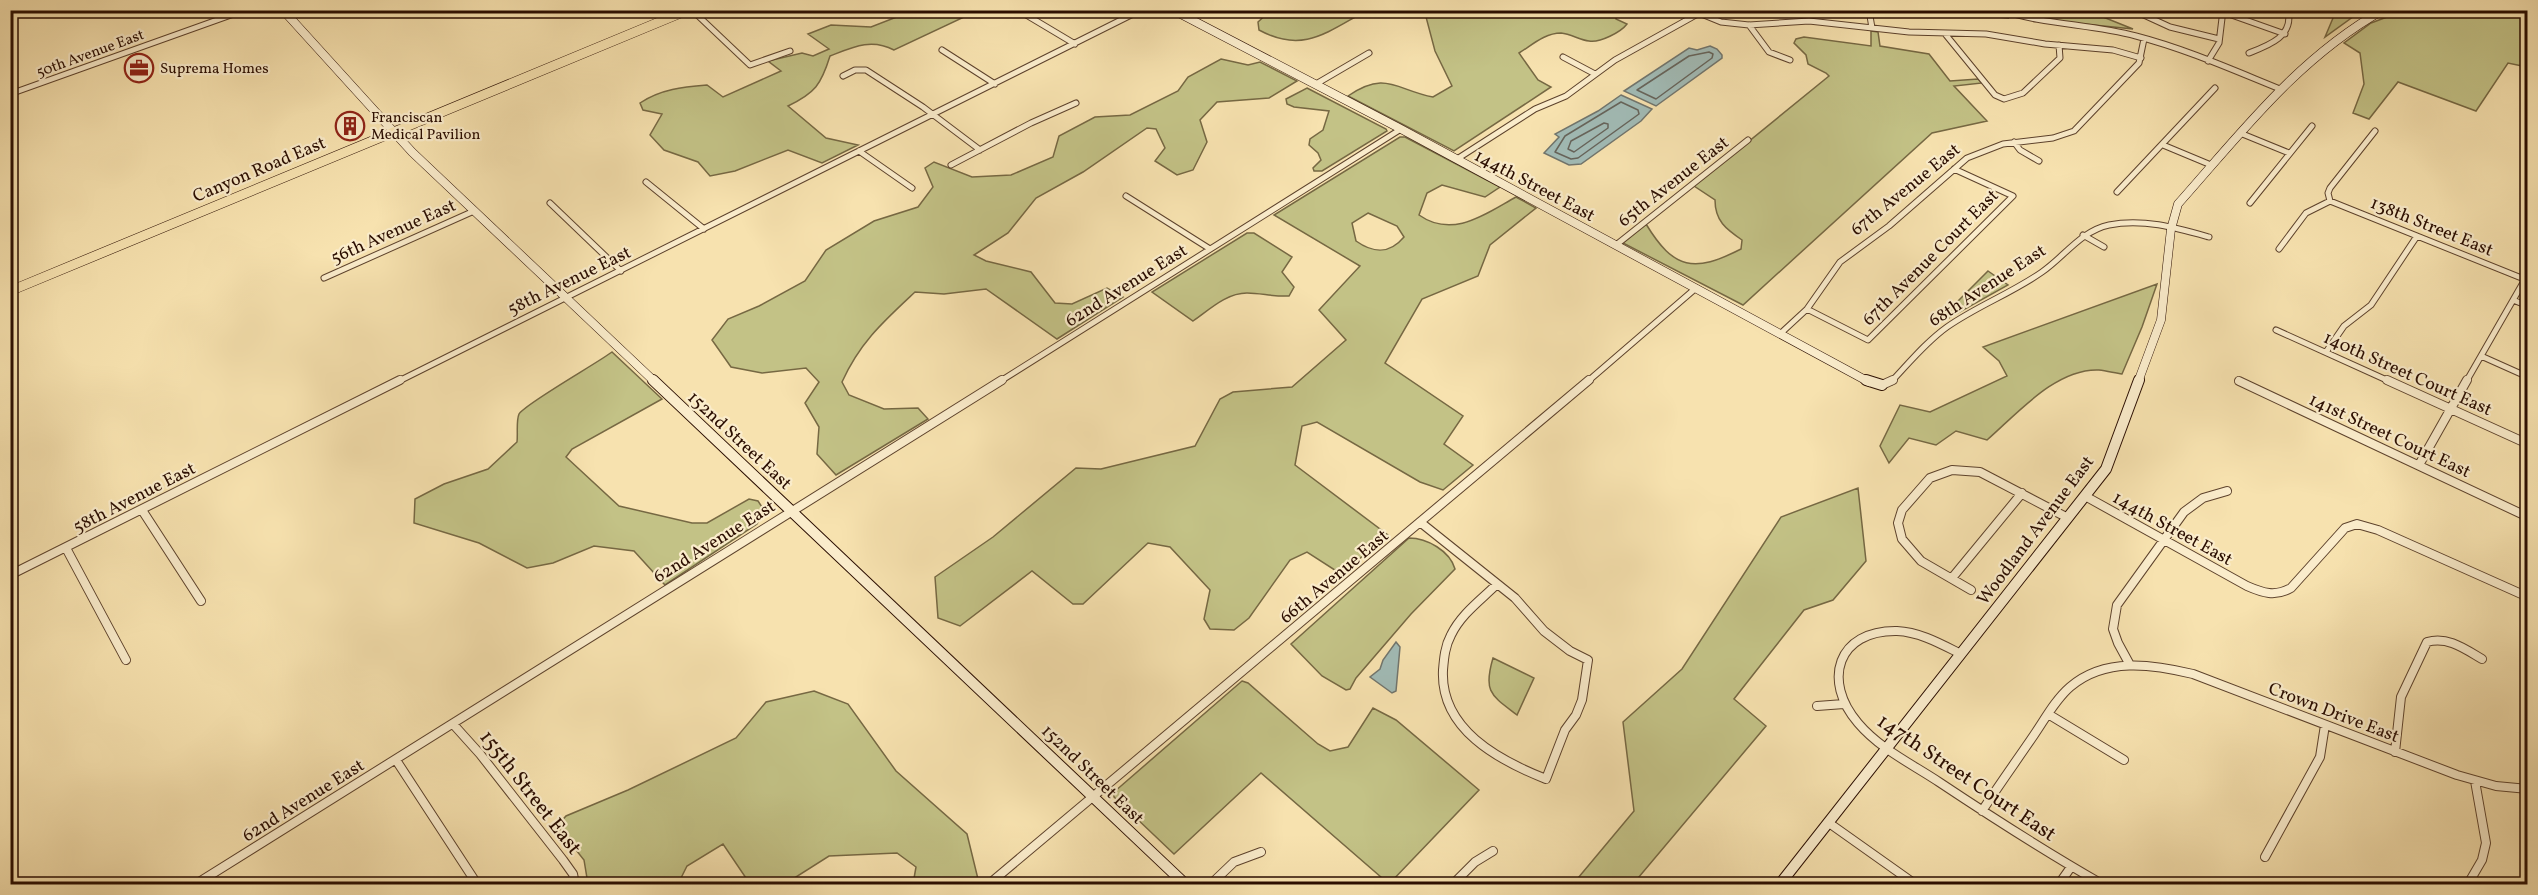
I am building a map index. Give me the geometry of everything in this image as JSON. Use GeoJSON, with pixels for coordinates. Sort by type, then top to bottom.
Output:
{"type":"FeatureCollection","features":[{"type":"Feature","properties":{"kind":"main road","name":"Canyon Road East"},"geometry":{"type":"LineString","coordinates":[[10,291],[674,10]]}},
{"type":"Feature","properties":{"kind":"main road"},"geometry":{"type":"LineString","coordinates":[[646,28],[645,26],[674,10]]}},
{"type":"Feature","properties":{"kind":"main road","name":"Canyon Road East"},"geometry":{"type":"LineString","coordinates":[[10,284],[690,10]]}},
{"type":"Feature","properties":{"kind":"street","name":"50th Avenue East"},"geometry":{"type":"LineString","coordinates":[[10,94],[244,10]]}},
{"type":"Feature","properties":{"kind":"street","name":"152nd Street East"},"geometry":{"type":"LineString","coordinates":[[283,10],[389,130],[1185,885]]}},
{"type":"Feature","properties":{"kind":"street"},"geometry":{"type":"LineString","coordinates":[[690,10],[750,65],[790,51]]}},
{"type":"Feature","properties":{"kind":"street"},"geometry":{"type":"LineString","coordinates":[[1018,10],[1075,44]]}},
{"type":"Feature","properties":{"kind":"street","name":"58th Avenue East"},"geometry":{"type":"LineString","coordinates":[[10,575],[1141,10]]}},
{"type":"Feature","properties":{"kind":"street","name":"144th Street East"},"geometry":{"type":"LineString","coordinates":[[1173,10],[1401,129],[1871,383],[1882,385]]}},
{"type":"Feature","properties":{"kind":"street"},"geometry":{"type":"LineString","coordinates":[[1869,10],[1872,28]]}},
{"type":"Feature","properties":{"kind":"street"},"geometry":{"type":"LineString","coordinates":[[2000,10],[2046,24],[2106,30],[2144,39],[2280,88]]}},
{"type":"Feature","properties":{"kind":"street"},"geometry":{"type":"LineString","coordinates":[[2249,53],[2274,42],[2285,34],[2290,16],[2288,10]]}},
{"type":"Feature","properties":{"kind":"street","name":"Woodland Avenue East"},"geometry":{"type":"LineString","coordinates":[[1780,885],[2106,469],[2161,320],[2166,298],[2171,227],[2178,204],[2280,88],[2354,27],[2384,10]]}},
{"type":"Feature","properties":{"kind":"street"},"geometry":{"type":"LineString","coordinates":[[2134,11],[2180,30],[2219,39]]}},
{"type":"Feature","properties":{"kind":"street"},"geometry":{"type":"LineString","coordinates":[[2208,61],[2216,50],[2223,11],[2285,34]]}},
{"type":"Feature","properties":{"kind":"street"},"geometry":{"type":"LineString","coordinates":[[1457,159],[1535,109],[1566,96],[1615,60],[1702,12],[1721,22],[1749,26],[1802,20],[1946,35],[1986,34],[2113,50],[2141,58]]}},
{"type":"Feature","properties":{"kind":"street"},"geometry":{"type":"LineString","coordinates":[[1749,26],[1757,41],[1765,49],[1775,56],[1790,60]]}},
{"type":"Feature","properties":{"kind":"street"},"geometry":{"type":"LineString","coordinates":[[1946,35],[2000,98],[2004,99],[2024,93],[2060,58],[2059,45]]}},
{"type":"Feature","properties":{"kind":"street","name":"67th Avenue East"},"geometry":{"type":"LineString","coordinates":[[1780,334],[1807,309],[1840,262],[1889,226],[1954,169],[1977,153],[2014,142],[2053,138],[2074,130],[2127,77],[2141,58],[2144,39]]}},
{"type":"Feature","properties":{"kind":"street"},"geometry":{"type":"LineString","coordinates":[[942,50],[995,84]]}},
{"type":"Feature","properties":{"kind":"street"},"geometry":{"type":"LineString","coordinates":[[1316,84],[1369,53]]}},
{"type":"Feature","properties":{"kind":"street"},"geometry":{"type":"LineString","coordinates":[[1563,57],[1595,74]]}},
{"type":"Feature","properties":{"kind":"street"},"geometry":{"type":"LineString","coordinates":[[843,76],[857,70],[866,70],[980,150]]}},
{"type":"Feature","properties":{"kind":"street"},"geometry":{"type":"LineString","coordinates":[[2117,192],[2215,88]]}},
{"type":"Feature","properties":{"kind":"street"},"geometry":{"type":"LineString","coordinates":[[951,165],[1076,103]]}},
{"type":"Feature","properties":{"kind":"street"},"geometry":{"type":"LineString","coordinates":[[2250,203],[2312,126]]}},
{"type":"Feature","properties":{"kind":"street","name":"62nd Avenue East"},"geometry":{"type":"LineString","coordinates":[[196,885],[1401,129]]}},
{"type":"Feature","properties":{"kind":"street"},"geometry":{"type":"LineString","coordinates":[[2279,249],[2306,213],[2330,201],[2328,193],[2330,188],[2374,131]]}},
{"type":"Feature","properties":{"kind":"street"},"geometry":{"type":"LineString","coordinates":[[2240,134],[2289,153]]}},
{"type":"Feature","properties":{"kind":"street","name":"65th Avenue East"},"geometry":{"type":"LineString","coordinates":[[1616,245],[1749,140]]}},
{"type":"Feature","properties":{"kind":"street"},"geometry":{"type":"LineString","coordinates":[[2014,142],[2020,150],[2039,160]]}},
{"type":"Feature","properties":{"kind":"street"},"geometry":{"type":"LineString","coordinates":[[2163,145],[2211,165]]}},
{"type":"Feature","properties":{"kind":"street"},"geometry":{"type":"LineString","coordinates":[[859,151],[912,188]]}},
{"type":"Feature","properties":{"kind":"street","name":"67th Avenue Court East"},"geometry":{"type":"LineString","coordinates":[[1807,309],[1868,340],[2013,196],[1954,169]]}},
{"type":"Feature","properties":{"kind":"street"},"geometry":{"type":"LineString","coordinates":[[646,182],[704,229]]}},
{"type":"Feature","properties":{"kind":"street"},"geometry":{"type":"LineString","coordinates":[[1126,196],[1210,249]]}},
{"type":"Feature","properties":{"kind":"street","name":"138th Street East"},"geometry":{"type":"LineString","coordinates":[[2330,201],[2526,277]]}},
{"type":"Feature","properties":{"kind":"street"},"geometry":{"type":"LineString","coordinates":[[550,203],[621,271]]}},
{"type":"Feature","properties":{"kind":"street","name":"56th Avenue East"},"geometry":{"type":"LineString","coordinates":[[324,278],[474,211]]}},
{"type":"Feature","properties":{"kind":"street","name":"68th Avenue East"},"geometry":{"type":"LineString","coordinates":[[1882,385],[1891,382],[1946,327],[2043,271],[2083,235],[2115,224],[2171,227]]}},
{"type":"Feature","properties":{"kind":"street"},"geometry":{"type":"LineString","coordinates":[[2171,227],[2209,237]]}},
{"type":"Feature","properties":{"kind":"street"},"geometry":{"type":"LineString","coordinates":[[2083,235],[2104,247]]}},
{"type":"Feature","properties":{"kind":"street"},"geometry":{"type":"LineString","coordinates":[[2326,352],[2344,326],[2371,305],[2417,236]]}},
{"type":"Feature","properties":{"kind":"street"},"geometry":{"type":"LineString","coordinates":[[2419,465],[2526,277]]}},
{"type":"Feature","properties":{"kind":"street","name":"66th Avenue East"},"geometry":{"type":"LineString","coordinates":[[989,885],[1696,288]]}},
{"type":"Feature","properties":{"kind":"street"},"geometry":{"type":"LineString","coordinates":[[2513,300],[2528,306]]}},
{"type":"Feature","properties":{"kind":"street","name":"140th Street Court East"},"geometry":{"type":"LineString","coordinates":[[2276,330],[2528,444]]}},
{"type":"Feature","properties":{"kind":"street"},"geometry":{"type":"LineString","coordinates":[[2481,356],[2528,377]]}},
{"type":"Feature","properties":{"kind":"street","name":"141st Street Court East"},"geometry":{"type":"LineString","coordinates":[[2240,381],[2528,517]]}},
{"type":"Feature","properties":{"kind":"street"},"geometry":{"type":"LineString","coordinates":[[1971,590],[1914,554],[1907,547],[1899,531],[1899,516],[1930,478],[1952,470],[1980,472],[2068,518]]}},
{"type":"Feature","properties":{"kind":"street"},"geometry":{"type":"LineString","coordinates":[[2130,665],[2115,638],[2112,620],[2114,612],[2179,517],[2190,507],[2211,495],[2227,491]]}},
{"type":"Feature","properties":{"kind":"street"},"geometry":{"type":"LineString","coordinates":[[1952,578],[2022,493]]}},
{"type":"Feature","properties":{"kind":"street","name":"144th Street East"},"geometry":{"type":"LineString","coordinates":[[2085,496],[2247,586],[2271,595],[2283,593],[2291,588],[2345,528],[2357,524],[2378,530],[2528,597]]}},
{"type":"Feature","properties":{"kind":"street"},"geometry":{"type":"LineString","coordinates":[[142,510],[201,601]]}},
{"type":"Feature","properties":{"kind":"street"},"geometry":{"type":"LineString","coordinates":[[1420,522],[1497,584],[1528,611],[1544,631],[1570,651],[1588,660],[1582,699],[1576,715],[1565,730],[1546,779],[1507,761],[1461,726],[1444,695],[1443,658],[1451,633],[1465,615],[1497,584]]}},
{"type":"Feature","properties":{"kind":"street"},"geometry":{"type":"LineString","coordinates":[[66,548],[126,660]]}},
{"type":"Feature","properties":{"kind":"street"},"geometry":{"type":"LineString","coordinates":[[1817,706],[1844,704],[1839,692],[1838,664],[1847,648],[1863,636],[1897,631],[1923,636],[1960,654]]}},
{"type":"Feature","properties":{"kind":"street"},"geometry":{"type":"LineString","coordinates":[[2395,752],[2401,698],[2427,642],[2434,639],[2448,641],[2482,659]]}},
{"type":"Feature","properties":{"kind":"street","name":"Crown Drive East"},"geometry":{"type":"LineString","coordinates":[[1982,811],[2048,714],[2070,688],[2100,670],[2130,665],[2160,666],[2193,674],[2475,781],[2528,789]]}},
{"type":"Feature","properties":{"kind":"street","name":"147th Street Court East"},"geometry":{"type":"LineString","coordinates":[[1844,704],[1859,724],[1887,748],[1982,811],[2102,885]]}},
{"type":"Feature","properties":{"kind":"street"},"geometry":{"type":"LineString","coordinates":[[2048,714],[2124,760]]}},
{"type":"Feature","properties":{"kind":"street","name":"155th Street East"},"geometry":{"type":"LineString","coordinates":[[453,724],[480,754],[563,860],[573,874],[575,885]]}},
{"type":"Feature","properties":{"kind":"street"},"geometry":{"type":"LineString","coordinates":[[2265,856],[2320,757],[2325,725]]}},
{"type":"Feature","properties":{"kind":"street"},"geometry":{"type":"LineString","coordinates":[[396,760],[477,885]]}},
{"type":"Feature","properties":{"kind":"street"},"geometry":{"type":"LineString","coordinates":[[2468,885],[2482,860],[2486,843],[2475,781]]}},
{"type":"Feature","properties":{"kind":"street"},"geometry":{"type":"LineString","coordinates":[[1829,823],[1915,885]]}},
{"type":"Feature","properties":{"kind":"street"},"geometry":{"type":"LineString","coordinates":[[1453,885],[1475,862],[1493,851]]}},
{"type":"Feature","properties":{"kind":"street"},"geometry":{"type":"LineString","coordinates":[[1211,885],[1234,862],[1261,852]]}},
{"type":"Feature","properties":{"kind":"street"},"geometry":{"type":"LineString","coordinates":[[2059,885],[2071,867]]}},
{"type":"Feature","properties":{"kind":"shaded area"},"geometry":{"type":"Polygon","coordinates":[[[1271,10],[1366,11],[1327,33],[1302,40],[1289,40],[1259,30],[1258,22],[1271,10]]]}},
{"type":"Feature","properties":{"kind":"shaded area"},"geometry":{"type":"Polygon","coordinates":[[[912,11],[949,11],[962,18],[894,50],[886,46],[870,44],[830,56],[816,87],[805,97],[788,106],[826,138],[858,145],[822,163],[788,150],[735,171],[710,176],[698,162],[664,150],[650,135],[662,114],[643,110],[640,103],[648,98],[672,90],[707,85],[723,97],[781,71],[768,61],[802,53],[813,56],[829,49],[808,34],[831,25],[871,27],[912,11]]]}},
{"type":"Feature","properties":{"kind":"shaded area"},"geometry":{"type":"Polygon","coordinates":[[[1437,11],[1620,11],[1616,14],[1616,19],[1627,24],[1610,36],[1594,41],[1561,33],[1550,35],[1519,53],[1538,80],[1551,87],[1454,151],[1348,96],[1361,88],[1382,83],[1433,97],[1452,86],[1435,51],[1426,17],[1437,11]]]}},
{"type":"Feature","properties":{"kind":"shaded area"},"geometry":{"type":"Polygon","coordinates":[[[1909,11],[1993,11],[2009,18],[1965,14],[1921,16],[1909,11]]]}},
{"type":"Feature","properties":{"kind":"shaded area"},"geometry":{"type":"Polygon","coordinates":[[[2013,11],[2093,11],[2093,13],[2133,29],[2064,22],[2013,11]]]}},
{"type":"Feature","properties":{"kind":"shaded area"},"geometry":{"type":"Polygon","coordinates":[[[2336,11],[2361,11],[2325,37],[2336,11]]]}},
{"type":"Feature","properties":{"kind":"shaded area"},"geometry":{"type":"Polygon","coordinates":[[[2403,11],[2527,11],[2527,67],[2508,63],[2476,111],[2398,82],[2369,119],[2353,113],[2364,84],[2360,53],[2344,43],[2371,23],[2403,11]]]}},
{"type":"Feature","properties":{"kind":"shaded area"},"geometry":{"type":"Polygon","coordinates":[[[1871,31],[1878,32],[1880,46],[1929,54],[1950,81],[1978,79],[1982,83],[1954,86],[1987,121],[1932,133],[1743,305],[1623,243],[1646,224],[1666,251],[1686,263],[1710,262],[1741,249],[1742,240],[1719,219],[1715,200],[1694,186],[1829,76],[1808,64],[1806,55],[1794,43],[1796,39],[1804,37],[1871,46],[1871,31]]]}},
{"type":"Feature","properties":{"kind":"shaded area"},"geometry":{"type":"Polygon","coordinates":[[[1221,59],[1248,65],[1260,62],[1297,81],[1269,98],[1217,102],[1200,120],[1207,142],[1193,170],[1177,175],[1155,161],[1165,148],[1156,129],[1147,128],[1083,172],[1036,198],[1008,233],[974,255],[986,261],[1031,272],[1055,303],[1072,304],[1107,288],[1123,297],[1057,339],[986,289],[944,294],[915,292],[865,344],[842,382],[849,395],[884,409],[918,408],[928,419],[836,475],[817,454],[819,427],[805,403],[819,382],[806,368],[762,373],[731,367],[712,340],[728,319],[759,306],[805,281],[826,250],[874,221],[918,207],[933,187],[925,168],[934,162],[972,177],[1011,175],[1053,157],[1059,136],[1095,117],[1130,115],[1178,91],[1188,77],[1221,59]]]}},
{"type":"Feature","properties":{"kind":"shaded area"},"geometry":{"type":"Polygon","coordinates":[[[1307,88],[1387,131],[1322,171],[1314,171],[1313,168],[1321,160],[1318,153],[1309,145],[1310,139],[1323,130],[1329,111],[1294,107],[1287,104],[1286,99],[1307,88]]]}},
{"type":"Feature","properties":{"kind":"shaded area"},"geometry":{"type":"Polygon","coordinates":[[[1400,137],[1405,137],[1500,187],[1485,197],[1442,185],[1427,193],[1419,215],[1432,222],[1444,225],[1469,221],[1516,197],[1536,208],[1490,245],[1478,276],[1422,299],[1385,363],[1463,416],[1444,444],[1473,465],[1443,490],[1420,482],[1317,422],[1302,426],[1295,465],[1388,535],[1341,574],[1307,552],[1290,560],[1249,618],[1234,630],[1210,629],[1204,619],[1210,590],[1170,547],[1148,543],[1083,604],[1073,604],[1032,571],[960,626],[938,618],[935,577],[993,537],[1076,468],[1101,469],[1195,446],[1220,399],[1233,392],[1292,387],[1346,340],[1319,310],[1360,266],[1274,215],[1400,137]],[[1368,213],[1352,223],[1356,241],[1375,250],[1393,247],[1404,237],[1397,226],[1368,213]]]}},
{"type":"Feature","properties":{"kind":"shaded area"},"geometry":{"type":"Polygon","coordinates":[[[1247,233],[1254,233],[1292,257],[1282,272],[1294,287],[1289,296],[1239,294],[1218,303],[1193,321],[1152,292],[1247,233]]]}},
{"type":"Feature","properties":{"kind":"shaded area"},"geometry":{"type":"Polygon","coordinates":[[[1988,271],[2008,285],[1949,318],[1944,315],[1988,271]]]}},
{"type":"Feature","properties":{"kind":"shaded area"},"geometry":{"type":"Polygon","coordinates":[[[2157,284],[2122,374],[2099,370],[2083,371],[2068,376],[2038,394],[1987,440],[1956,431],[1936,445],[1909,438],[1889,463],[1880,446],[1900,405],[1930,412],[2007,376],[1999,361],[1983,347],[2157,284]]]}},
{"type":"Feature","properties":{"kind":"shaded area"},"geometry":{"type":"Polygon","coordinates":[[[612,352],[662,399],[572,449],[566,457],[619,506],[692,523],[707,523],[749,499],[758,501],[764,510],[757,524],[665,585],[634,551],[594,546],[553,563],[527,568],[479,543],[414,523],[415,499],[444,484],[488,469],[517,442],[518,417],[524,409],[612,352]]]}},
{"type":"Feature","properties":{"kind":"shaded area"},"geometry":{"type":"Polygon","coordinates":[[[1858,488],[1866,561],[1833,600],[1804,610],[1734,699],[1766,726],[1633,884],[1573,884],[1634,811],[1623,722],[1682,669],[1781,517],[1858,488]]]}},
{"type":"Feature","properties":{"kind":"shaded area"},"geometry":{"type":"Polygon","coordinates":[[[1409,538],[1423,540],[1443,551],[1455,569],[1411,614],[1356,678],[1350,689],[1346,690],[1322,676],[1291,644],[1409,538]]]}},
{"type":"Feature","properties":{"kind":"shaded area"},"geometry":{"type":"Polygon","coordinates":[[[1493,658],[1534,678],[1517,715],[1495,697],[1489,686],[1493,658]]]}},
{"type":"Feature","properties":{"kind":"shaded area"},"geometry":{"type":"Polygon","coordinates":[[[1242,681],[1248,683],[1318,744],[1330,751],[1348,747],[1373,708],[1396,720],[1479,790],[1389,884],[1261,773],[1174,854],[1114,797],[1114,792],[1242,681]]]}},
{"type":"Feature","properties":{"kind":"shaded area"},"geometry":{"type":"Polygon","coordinates":[[[814,691],[848,704],[896,771],[967,834],[978,879],[972,884],[913,884],[916,867],[897,853],[829,856],[785,884],[750,884],[723,844],[687,866],[678,884],[588,884],[584,860],[557,826],[566,816],[628,790],[736,738],[766,702],[814,691]]]}},
{"type":"Feature","properties":{"kind":"water"},"geometry":{"type":"Polygon","coordinates":[[[1710,46],[1717,49],[1722,58],[1656,106],[1624,91],[1689,48],[1697,50],[1710,46]]]}},
{"type":"Feature","properties":{"kind":"water"},"geometry":{"type":"Polygon","coordinates":[[[1621,95],[1652,109],[1641,121],[1581,164],[1569,165],[1544,153],[1559,137],[1555,134],[1598,111],[1621,95]]]}},
{"type":"Feature","properties":{"kind":"water"},"geometry":{"type":"Polygon","coordinates":[[[1396,642],[1400,647],[1396,691],[1392,693],[1370,677],[1380,669],[1383,660],[1396,642]]]}},
{"type":"Feature","properties":{"kind":"place","name":"Suprema Homes"},"geometry":{"type":"Point","coordinates":[139,68]}},
{"type":"Feature","properties":{"kind":"place","name":"Franciscan Medical Pavilion"},"geometry":{"type":"Point","coordinates":[350,126]}}]}
